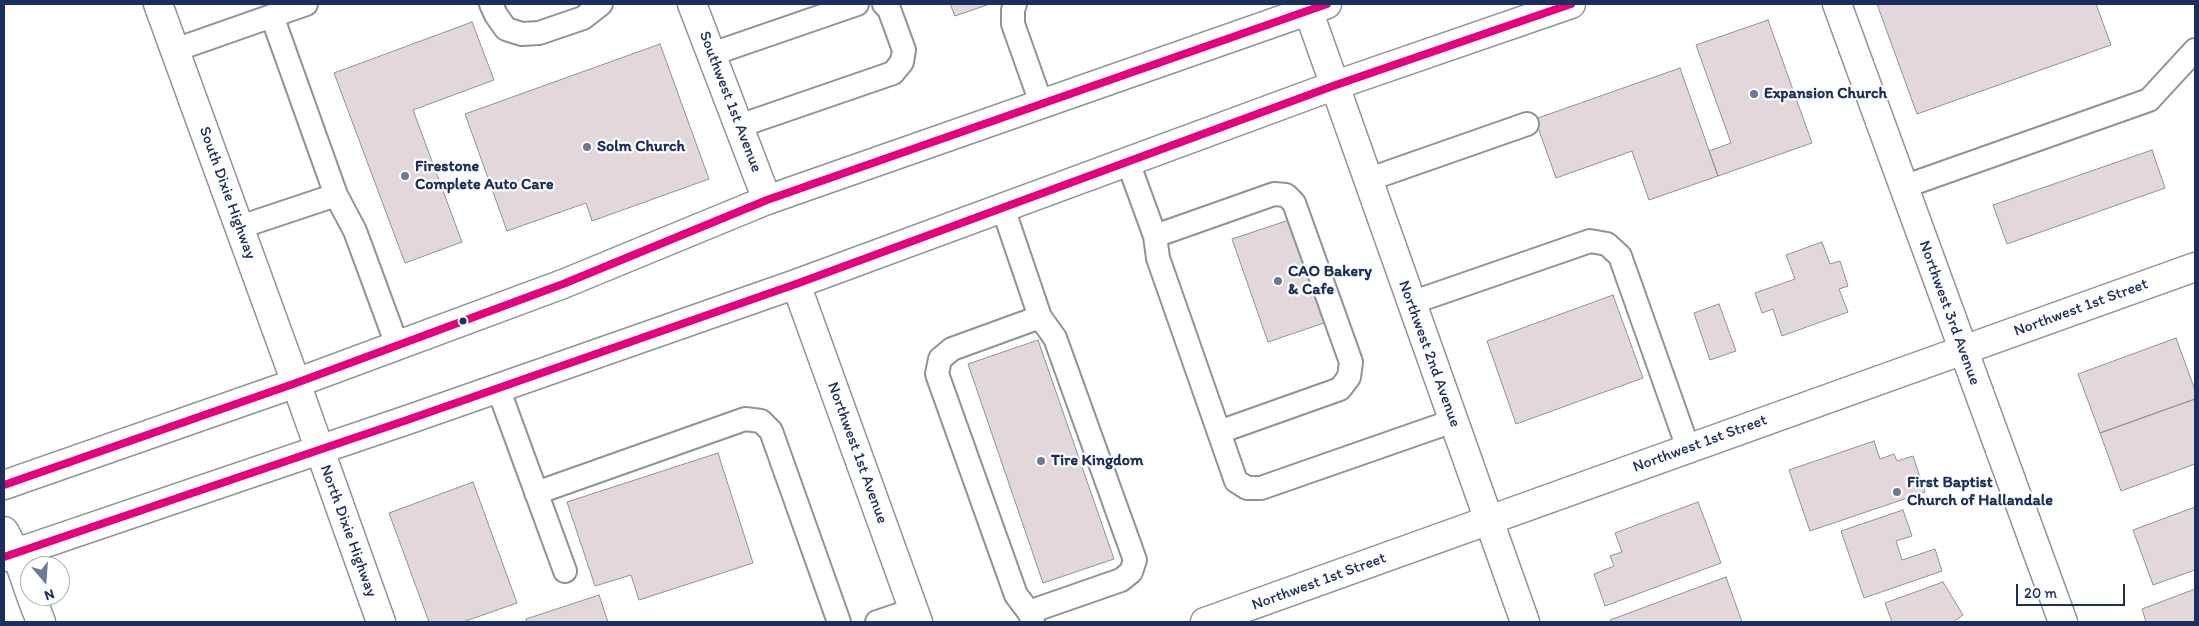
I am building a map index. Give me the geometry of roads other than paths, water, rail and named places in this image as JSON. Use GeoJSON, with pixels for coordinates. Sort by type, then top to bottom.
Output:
{"type":"FeatureCollection","features":[{"type":"Feature","properties":{"kind":"main road","name":"South Dixie Highway"},"geometry":{"type":"LineString","coordinates":[[158,4],[296,383]]}},
{"type":"Feature","properties":{"kind":"main road","name":"Southwest 1st Avenue"},"geometry":{"type":"LineString","coordinates":[[692,4],[766,200]]}},
{"type":"Feature","properties":{"kind":"main road"},"geometry":{"type":"LineString","coordinates":[[20,572],[8,547],[320,450],[796,284],[1334,86],[1571,4]]}},
{"type":"Feature","properties":{"kind":"main road","name":"Northwest 3rd Avenue"},"geometry":{"type":"LineString","coordinates":[[1836,4],[2063,622]]}},
{"type":"Feature","properties":{"kind":"main road"},"geometry":{"type":"LineString","coordinates":[[4,486],[296,383],[563,284],[766,200],[1314,6]]}},
{"type":"Feature","properties":{"kind":"main road","name":"Northwest 2nd Avenue"},"geometry":{"type":"LineString","coordinates":[[1314,6],[1334,86],[1525,622]]}},
{"type":"Feature","properties":{"kind":"main road","name":"Northwest 1st Street"},"geometry":{"type":"LineString","coordinates":[[1205,622],[2195,267]]}},
{"type":"Feature","properties":{"kind":"main road","name":"Northwest 1st Avenue"},"geometry":{"type":"LineString","coordinates":[[796,284],[916,616]]}},
{"type":"Feature","properties":{"kind":"main road","name":"North Dixie Highway"},"geometry":{"type":"LineString","coordinates":[[296,383],[381,622]]}},
{"type":"Feature","properties":{"kind":"main road"},"geometry":{"type":"LineString","coordinates":[[35,606],[41,622]]}},
{"type":"Feature","properties":{"kind":"lane"},"geometry":{"type":"LineString","coordinates":[[175,50],[306,4]]}},
{"type":"Feature","properties":{"kind":"lane"},"geometry":{"type":"LineString","coordinates":[[492,4],[496,15],[506,29],[522,34],[539,33],[583,18],[601,4]]}},
{"type":"Feature","properties":{"kind":"lane"},"geometry":{"type":"LineString","coordinates":[[712,54],[857,4]]}},
{"type":"Feature","properties":{"kind":"lane"},"geometry":{"type":"LineString","coordinates":[[738,126],[892,73],[902,62],[904,50],[889,9],[884,4]]}},
{"type":"Feature","properties":{"kind":"lane"},"geometry":{"type":"LineString","coordinates":[[1015,4],[1013,24],[1041,103]]}},
{"type":"Feature","properties":{"kind":"lane"},"geometry":{"type":"LineString","coordinates":[[272,16],[336,195],[355,231],[396,345]]}},
{"type":"Feature","properties":{"kind":"lane"},"geometry":{"type":"LineString","coordinates":[[1903,187],[2149,100],[2195,50]]}},
{"type":"Feature","properties":{"kind":"lane"},"geometry":{"type":"LineString","coordinates":[[1367,180],[1527,124]]}},
{"type":"Feature","properties":{"kind":"lane"},"geometry":{"type":"LineString","coordinates":[[1128,162],[1155,236],[1158,258],[1236,481],[1247,488],[1261,488],[1453,421]]}},
{"type":"Feature","properties":{"kind":"lane"},"geometry":{"type":"LineString","coordinates":[[1155,236],[1274,194],[1286,195],[1294,202],[1351,362],[1349,377],[1340,389],[1219,432]]}},
{"type":"Feature","properties":{"kind":"lane"},"geometry":{"type":"LineString","coordinates":[[240,228],[336,195]]}},
{"type":"Feature","properties":{"kind":"lane"},"geometry":{"type":"LineString","coordinates":[[1003,208],[1040,317],[1055,338],[1135,560],[1131,572],[1122,580],[1031,617],[1016,595],[937,374],[940,359],[952,349],[1040,317]]}},
{"type":"Feature","properties":{"kind":"lane"},"geometry":{"type":"LineString","coordinates":[[1411,303],[1590,241],[1607,244],[1620,256],[1688,448]]}},
{"type":"Feature","properties":{"kind":"lane"},"geometry":{"type":"LineString","coordinates":[[498,388],[565,571]]}},
{"type":"Feature","properties":{"kind":"lane"},"geometry":{"type":"LineString","coordinates":[[536,493],[745,419],[761,421],[771,431],[839,622]]}},
{"type":"Feature","properties":{"kind":"lane"},"geometry":{"type":"LineString","coordinates":[[877,622],[916,616]]}},
{"type":"Feature","properties":{"kind":"place","name":"Expansion Church"},"geometry":{"type":"Point","coordinates":[1754,94]}},
{"type":"Feature","properties":{"kind":"place","name":"Solm Church"},"geometry":{"type":"Point","coordinates":[587,147]}},
{"type":"Feature","properties":{"kind":"place","name":"Firestone Complete Auto Care"},"geometry":{"type":"Point","coordinates":[405,176]}},
{"type":"Feature","properties":{"kind":"place","name":"CAO Bakery & Cafe"},"geometry":{"type":"Point","coordinates":[1278,281]}},
{"type":"Feature","properties":{"kind":"place","name":"Tire Kingdom"},"geometry":{"type":"Point","coordinates":[1041,461]}},
{"type":"Feature","properties":{"kind":"place","name":"First Baptist Church of Hallandale"},"geometry":{"type":"Point","coordinates":[1897,492]}}]}
